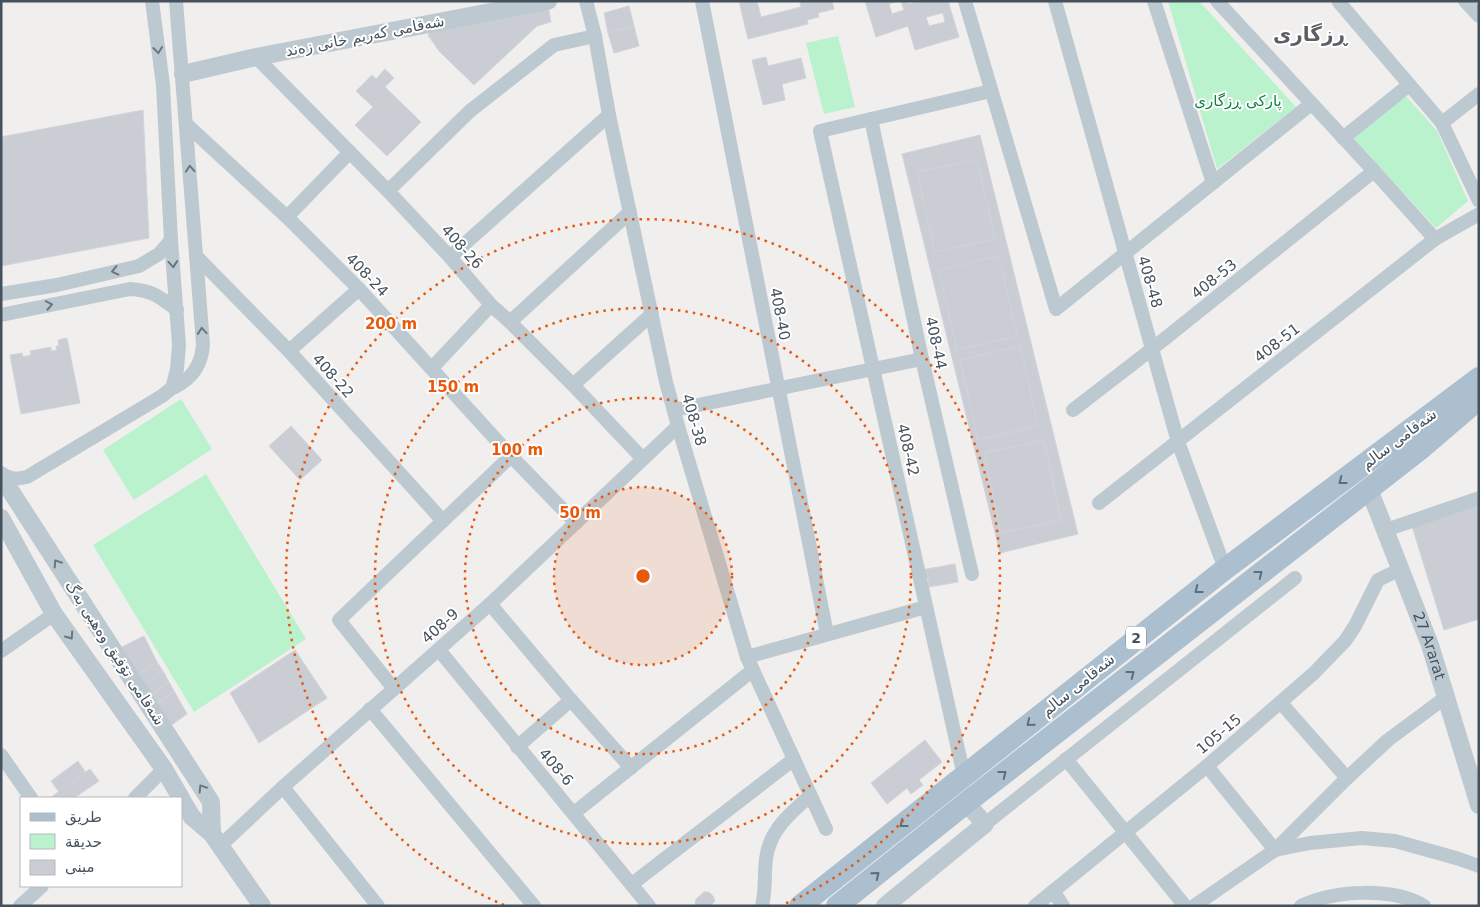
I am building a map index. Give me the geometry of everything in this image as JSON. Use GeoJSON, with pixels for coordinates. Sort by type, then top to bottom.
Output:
{"type":"FeatureCollection","features":[{"type":"Feature","properties":{"kind":"main road"},"geometry":{"type":"LineString","coordinates":[[1473,402],[1469,376],[1479,366]]}},
{"type":"Feature","properties":{"kind":"main road","name":"شەقامی سالم"},"geometry":{"type":"LineString","coordinates":[[838,906],[966,802],[1419,450],[1473,402],[1479,378]]}},
{"type":"Feature","properties":{"kind":"main road","name":"شەقامی سالم"},"geometry":{"type":"LineString","coordinates":[[800,906],[1225,569],[1473,402]]}},
{"type":"Feature","properties":{"kind":"street"},"geometry":{"type":"LineString","coordinates":[[152,1],[163,85],[177,310],[179,357],[174,386]]}},
{"type":"Feature","properties":{"kind":"street"},"geometry":{"type":"LineString","coordinates":[[18,502],[17,494],[27,477],[162,396],[174,386],[176,387],[184,382],[197,370],[203,353],[187,124],[176,1]]}},
{"type":"Feature","properties":{"kind":"street","name":"شەقامی کەریم خانی زەند"},"geometry":{"type":"LineString","coordinates":[[183,74],[256,56],[511,4],[548,1]]}},
{"type":"Feature","properties":{"kind":"street","name":"408-38"},"geometry":{"type":"LineString","coordinates":[[586,1],[608,115],[678,426],[752,670],[826,830]]}},
{"type":"Feature","properties":{"kind":"street","name":"408-40"},"geometry":{"type":"LineString","coordinates":[[702,1],[827,634]]}},
{"type":"Feature","properties":{"kind":"street"},"geometry":{"type":"LineString","coordinates":[[965,1],[1056,309],[1311,104]]}},
{"type":"Feature","properties":{"kind":"street","name":"408-48"},"geometry":{"type":"LineString","coordinates":[[1055,1],[1178,442],[1225,569]]}},
{"type":"Feature","properties":{"kind":"street"},"geometry":{"type":"LineString","coordinates":[[1154,1],[1213,184]]}},
{"type":"Feature","properties":{"kind":"street"},"geometry":{"type":"LineString","coordinates":[[1217,1],[1435,239]]}},
{"type":"Feature","properties":{"kind":"street"},"geometry":{"type":"LineString","coordinates":[[1338,1],[1442,123],[1479,201]]}},
{"type":"Feature","properties":{"kind":"street"},"geometry":{"type":"LineString","coordinates":[[1466,1],[1479,16]]}},
{"type":"Feature","properties":{"kind":"street"},"geometry":{"type":"LineString","coordinates":[[388,191],[470,111],[554,45],[594,36]]}},
{"type":"Feature","properties":{"kind":"street","name":"408-26"},"geometry":{"type":"LineString","coordinates":[[256,56],[388,191],[450,257],[491,305],[573,385],[643,459]]}},
{"type":"Feature","properties":{"kind":"street"},"geometry":{"type":"LineString","coordinates":[[1343,138],[1409,85]]}},
{"type":"Feature","properties":{"kind":"street"},"geometry":{"type":"LineString","coordinates":[[871,119],[991,91]]}},
{"type":"Feature","properties":{"kind":"street"},"geometry":{"type":"LineString","coordinates":[[1442,123],[1479,94]]}},
{"type":"Feature","properties":{"kind":"street"},"geometry":{"type":"LineString","coordinates":[[450,257],[608,115]]}},
{"type":"Feature","properties":{"kind":"street","name":"408-42"},"geometry":{"type":"LineString","coordinates":[[871,119],[820,131],[964,776]]}},
{"type":"Feature","properties":{"kind":"street","name":"408-44"},"geometry":{"type":"LineString","coordinates":[[871,119],[922,359],[972,574]]}},
{"type":"Feature","properties":{"kind":"street","name":"408-24"},"geometry":{"type":"LineString","coordinates":[[187,124],[287,217],[359,289],[511,456],[576,523]]}},
{"type":"Feature","properties":{"kind":"street"},"geometry":{"type":"LineString","coordinates":[[287,217],[350,152]]}},
{"type":"Feature","properties":{"kind":"street","name":"408-53"},"geometry":{"type":"LineString","coordinates":[[1073,410],[1374,171]]}},
{"type":"Feature","properties":{"kind":"street"},"geometry":{"type":"LineString","coordinates":[[510,322],[630,212]]}},
{"type":"Feature","properties":{"kind":"street","name":"408-51"},"geometry":{"type":"LineString","coordinates":[[1099,503],[1435,239],[1479,214]]}},
{"type":"Feature","properties":{"kind":"street"},"geometry":{"type":"LineString","coordinates":[[1,294],[57,285],[139,266],[159,254],[172,240]]}},
{"type":"Feature","properties":{"kind":"street","name":"408-22"},"geometry":{"type":"LineString","coordinates":[[196,256],[289,351],[443,521]]}},
{"type":"Feature","properties":{"kind":"street"},"geometry":{"type":"LineString","coordinates":[[1,315],[130,289],[151,292],[177,310]]}},
{"type":"Feature","properties":{"kind":"street"},"geometry":{"type":"LineString","coordinates":[[289,351],[359,289]]}},
{"type":"Feature","properties":{"kind":"street"},"geometry":{"type":"LineString","coordinates":[[22,291],[25,310]]}},
{"type":"Feature","properties":{"kind":"street"},"geometry":{"type":"LineString","coordinates":[[432,368],[491,305]]}},
{"type":"Feature","properties":{"kind":"street"},"geometry":{"type":"LineString","coordinates":[[573,385],[652,314]]}},
{"type":"Feature","properties":{"kind":"street"},"geometry":{"type":"LineString","coordinates":[[179,345],[192,353],[203,353]]}},
{"type":"Feature","properties":{"kind":"street"},"geometry":{"type":"LineString","coordinates":[[674,410],[922,359]]}},
{"type":"Feature","properties":{"kind":"street","name":"408-9"},"geometry":{"type":"LineString","coordinates":[[216,840],[283,786],[490,604],[678,426]]}},
{"type":"Feature","properties":{"kind":"street"},"geometry":{"type":"LineString","coordinates":[[394,689],[339,620],[511,456]]}},
{"type":"Feature","properties":{"kind":"street"},"geometry":{"type":"LineString","coordinates":[[1,475],[14,479],[27,477]]}},
{"type":"Feature","properties":{"kind":"street","name":"شەقامی تۆفیق وەهبی بەگ"},"geometry":{"type":"LineString","coordinates":[[1,475],[211,802],[216,840]]}},
{"type":"Feature","properties":{"kind":"street","name":"27 Ararat"},"geometry":{"type":"LineString","coordinates":[[1369,489],[1430,645],[1446,697],[1474,773],[1479,805]]}},
{"type":"Feature","properties":{"kind":"street"},"geometry":{"type":"LineString","coordinates":[[1386,530],[1479,498]]}},
{"type":"Feature","properties":{"kind":"street","name":"شەقامی تۆفیق وەهبی بەگ"},"geometry":{"type":"LineString","coordinates":[[1,518],[54,614],[164,769],[180,797]]}},
{"type":"Feature","properties":{"kind":"street","name":"105-15"},"geometry":{"type":"LineString","coordinates":[[1035,906],[1207,766],[1330,658],[1355,626],[1378,580],[1401,569]]}},
{"type":"Feature","properties":{"kind":"street"},"geometry":{"type":"LineString","coordinates":[[885,906],[1066,759],[1295,578]]}},
{"type":"Feature","properties":{"kind":"street"},"geometry":{"type":"LineString","coordinates":[[490,604],[631,768]]}},
{"type":"Feature","properties":{"kind":"street"},"geometry":{"type":"LineString","coordinates":[[747,656],[926,608]]}},
{"type":"Feature","properties":{"kind":"street"},"geometry":{"type":"LineString","coordinates":[[1,651],[54,614]]}},
{"type":"Feature","properties":{"kind":"street","name":"408-6"},"geometry":{"type":"LineString","coordinates":[[438,650],[649,906]]}},
{"type":"Feature","properties":{"kind":"street"},"geometry":{"type":"LineString","coordinates":[[574,813],[752,670]]}},
{"type":"Feature","properties":{"kind":"street"},"geometry":{"type":"LineString","coordinates":[[1194,906],[1275,850],[1388,740],[1446,697]]}},
{"type":"Feature","properties":{"kind":"street"},"geometry":{"type":"LineString","coordinates":[[518,747],[571,700]]}},
{"type":"Feature","properties":{"kind":"street"},"geometry":{"type":"LineString","coordinates":[[1281,703],[1347,778]]}},
{"type":"Feature","properties":{"kind":"street"},"geometry":{"type":"LineString","coordinates":[[370,709],[534,906]]}},
{"type":"Feature","properties":{"kind":"street"},"geometry":{"type":"LineString","coordinates":[[1,755],[30,797]]}},
{"type":"Feature","properties":{"kind":"street"},"geometry":{"type":"LineString","coordinates":[[632,884],[794,759]]}},
{"type":"Feature","properties":{"kind":"street"},"geometry":{"type":"LineString","coordinates":[[1066,759],[1185,906]]}},
{"type":"Feature","properties":{"kind":"street"},"geometry":{"type":"LineString","coordinates":[[1207,766],[1275,850]]}},
{"type":"Feature","properties":{"kind":"street"},"geometry":{"type":"LineString","coordinates":[[136,797],[164,769]]}},
{"type":"Feature","properties":{"kind":"street"},"geometry":{"type":"LineString","coordinates":[[283,786],[378,906]]}},
{"type":"Feature","properties":{"kind":"street"},"geometry":{"type":"LineString","coordinates":[[762,906],[765,893],[766,858],[771,841],[778,827],[810,796]]}},
{"type":"Feature","properties":{"kind":"street","name":"شەقامی تۆفیق وەهبی بەگ"},"geometry":{"type":"LineString","coordinates":[[182,800],[192,817],[216,840],[262,906]]}},
{"type":"Feature","properties":{"kind":"street"},"geometry":{"type":"LineString","coordinates":[[966,802],[985,824]]}},
{"type":"Feature","properties":{"kind":"street"},"geometry":{"type":"LineString","coordinates":[[1275,850],[1336,840],[1378,839],[1412,845],[1479,866]]}},
{"type":"Feature","properties":{"kind":"street"},"geometry":{"type":"LineString","coordinates":[[20,906],[41,887]]}},
{"type":"Feature","properties":{"kind":"street"},"geometry":{"type":"LineString","coordinates":[[1053,891],[1063,906]]}},
{"type":"Feature","properties":{"kind":"street"},"geometry":{"type":"LineString","coordinates":[[1301,906],[1331,897],[1363,894],[1398,895],[1424,906]]}},
{"type":"Feature","properties":{"kind":"green space","name":"پارکی ڕزگاری"},"geometry":{"type":"Polygon","coordinates":[[[1168,1],[1199,1],[1296,107],[1217,169],[1168,1]]]}},
{"type":"Feature","properties":{"kind":"green space"},"geometry":{"type":"Polygon","coordinates":[[[838,36],[855,107],[824,114],[806,43],[838,36]]]}},
{"type":"Feature","properties":{"kind":"green space"},"geometry":{"type":"Polygon","coordinates":[[[1406,96],[1437,131],[1468,201],[1436,228],[1353,138],[1406,96]]]}},
{"type":"Feature","properties":{"kind":"green space"},"geometry":{"type":"Polygon","coordinates":[[[181,399],[212,449],[134,500],[103,450],[181,399]]]}},
{"type":"Feature","properties":{"kind":"green space"},"geometry":{"type":"Polygon","coordinates":[[[206,474],[306,639],[194,712],[93,545],[206,474]]]}},
{"type":"Feature","properties":{"kind":"building"},"geometry":{"type":"Polygon","coordinates":[[[739,1],[757,1],[761,17],[801,7],[800,1],[832,1],[834,9],[818,13],[819,17],[807,20],[808,24],[748,39],[739,1]]]}},
{"type":"Feature","properties":{"kind":"building"},"geometry":{"type":"Polygon","coordinates":[[[865,1],[898,1],[889,4],[892,14],[904,10],[901,1],[908,1],[909,4],[920,1],[948,1],[959,37],[915,50],[908,26],[876,37],[865,1]],[[943,13],[926,17],[929,26],[945,22],[943,13]]]}},
{"type":"Feature","properties":{"kind":"building"},"geometry":{"type":"Polygon","coordinates":[[[548,6],[551,22],[537,26],[474,85],[439,51],[428,35],[432,28],[548,6]]]}},
{"type":"Feature","properties":{"kind":"building"},"geometry":{"type":"Polygon","coordinates":[[[629,6],[634,26],[608,33],[604,13],[629,6]]]}},
{"type":"Feature","properties":{"kind":"building"},"geometry":{"type":"Polygon","coordinates":[[[634,26],[639,46],[614,53],[608,33],[634,26]]]}},
{"type":"Feature","properties":{"kind":"building"},"geometry":{"type":"Polygon","coordinates":[[[766,57],[768,66],[801,58],[806,78],[782,84],[785,100],[763,105],[752,60],[766,57]]]}},
{"type":"Feature","properties":{"kind":"building"},"geometry":{"type":"Polygon","coordinates":[[[385,69],[394,78],[385,87],[421,122],[387,156],[355,125],[373,107],[356,91],[372,75],[376,79],[385,69]]]}},
{"type":"Feature","properties":{"kind":"building"},"geometry":{"type":"Polygon","coordinates":[[[143,110],[149,238],[1,266],[1,137],[143,110]]]}},
{"type":"Feature","properties":{"kind":"building"},"geometry":{"type":"Polygon","coordinates":[[[980,135],[1078,534],[1000,553],[902,154],[980,135]]]}},
{"type":"Feature","properties":{"kind":"building"},"geometry":{"type":"Polygon","coordinates":[[[977,159],[995,239],[935,252],[917,172],[977,159]]]}},
{"type":"Feature","properties":{"kind":"building"},"geometry":{"type":"Polygon","coordinates":[[[999,256],[1017,336],[957,350],[939,270],[999,256]]]}},
{"type":"Feature","properties":{"kind":"building"},"geometry":{"type":"Polygon","coordinates":[[[67,338],[80,403],[21,414],[10,355],[22,353],[23,357],[31,355],[30,351],[51,347],[51,351],[57,350],[56,346],[59,346],[58,340],[67,338]]]}},
{"type":"Feature","properties":{"kind":"building"},"geometry":{"type":"Polygon","coordinates":[[[1020,346],[1038,426],[978,440],[960,360],[1020,346]]]}},
{"type":"Feature","properties":{"kind":"building"},"geometry":{"type":"Polygon","coordinates":[[[291,426],[322,460],[300,480],[269,446],[291,426]]]}},
{"type":"Feature","properties":{"kind":"building"},"geometry":{"type":"Polygon","coordinates":[[[1044,440],[1061,520],[1001,533],[984,453],[1044,440]]]}},
{"type":"Feature","properties":{"kind":"building"},"geometry":{"type":"Polygon","coordinates":[[[1479,502],[1479,619],[1444,630],[1411,523],[1479,502]]]}},
{"type":"Feature","properties":{"kind":"building"},"geometry":{"type":"Polygon","coordinates":[[[955,564],[958,582],[929,587],[928,578],[922,579],[921,570],[955,564]]]}},
{"type":"Feature","properties":{"kind":"building"},"geometry":{"type":"Polygon","coordinates":[[[144,636],[157,662],[137,675],[122,647],[144,636]]]}},
{"type":"Feature","properties":{"kind":"building"},"geometry":{"type":"Polygon","coordinates":[[[295,650],[327,698],[259,743],[230,693],[295,650]]]}},
{"type":"Feature","properties":{"kind":"building"},"geometry":{"type":"Polygon","coordinates":[[[157,662],[163,671],[144,684],[137,675],[157,662]]]}},
{"type":"Feature","properties":{"kind":"building"},"geometry":{"type":"Polygon","coordinates":[[[163,671],[169,682],[151,695],[144,684],[163,671]]]}},
{"type":"Feature","properties":{"kind":"building"},"geometry":{"type":"Polygon","coordinates":[[[169,682],[174,691],[157,704],[151,695],[169,682]]]}},
{"type":"Feature","properties":{"kind":"building"},"geometry":{"type":"Polygon","coordinates":[[[174,691],[187,714],[170,726],[157,704],[174,691]]]}},
{"type":"Feature","properties":{"kind":"building"},"geometry":{"type":"Polygon","coordinates":[[[925,740],[942,762],[919,780],[923,785],[911,794],[907,788],[887,804],[871,783],[925,740]]]}},
{"type":"Feature","properties":{"kind":"building"},"geometry":{"type":"Polygon","coordinates":[[[78,761],[86,773],[59,792],[51,781],[78,761]]]}},
{"type":"Feature","properties":{"kind":"building"},"geometry":{"type":"Polygon","coordinates":[[[90,769],[99,781],[75,797],[51,797],[90,769]]]}},
{"type":"Feature","properties":{"kind":"building"},"geometry":{"type":"Polygon","coordinates":[[[704,892],[709,892],[715,901],[710,906],[695,906],[696,899],[704,892]]]}},
{"type":"Feature","properties":{"kind":"district","name":"ڕزگاری"},"geometry":{"type":"Point","coordinates":[1310,34]}}]}
